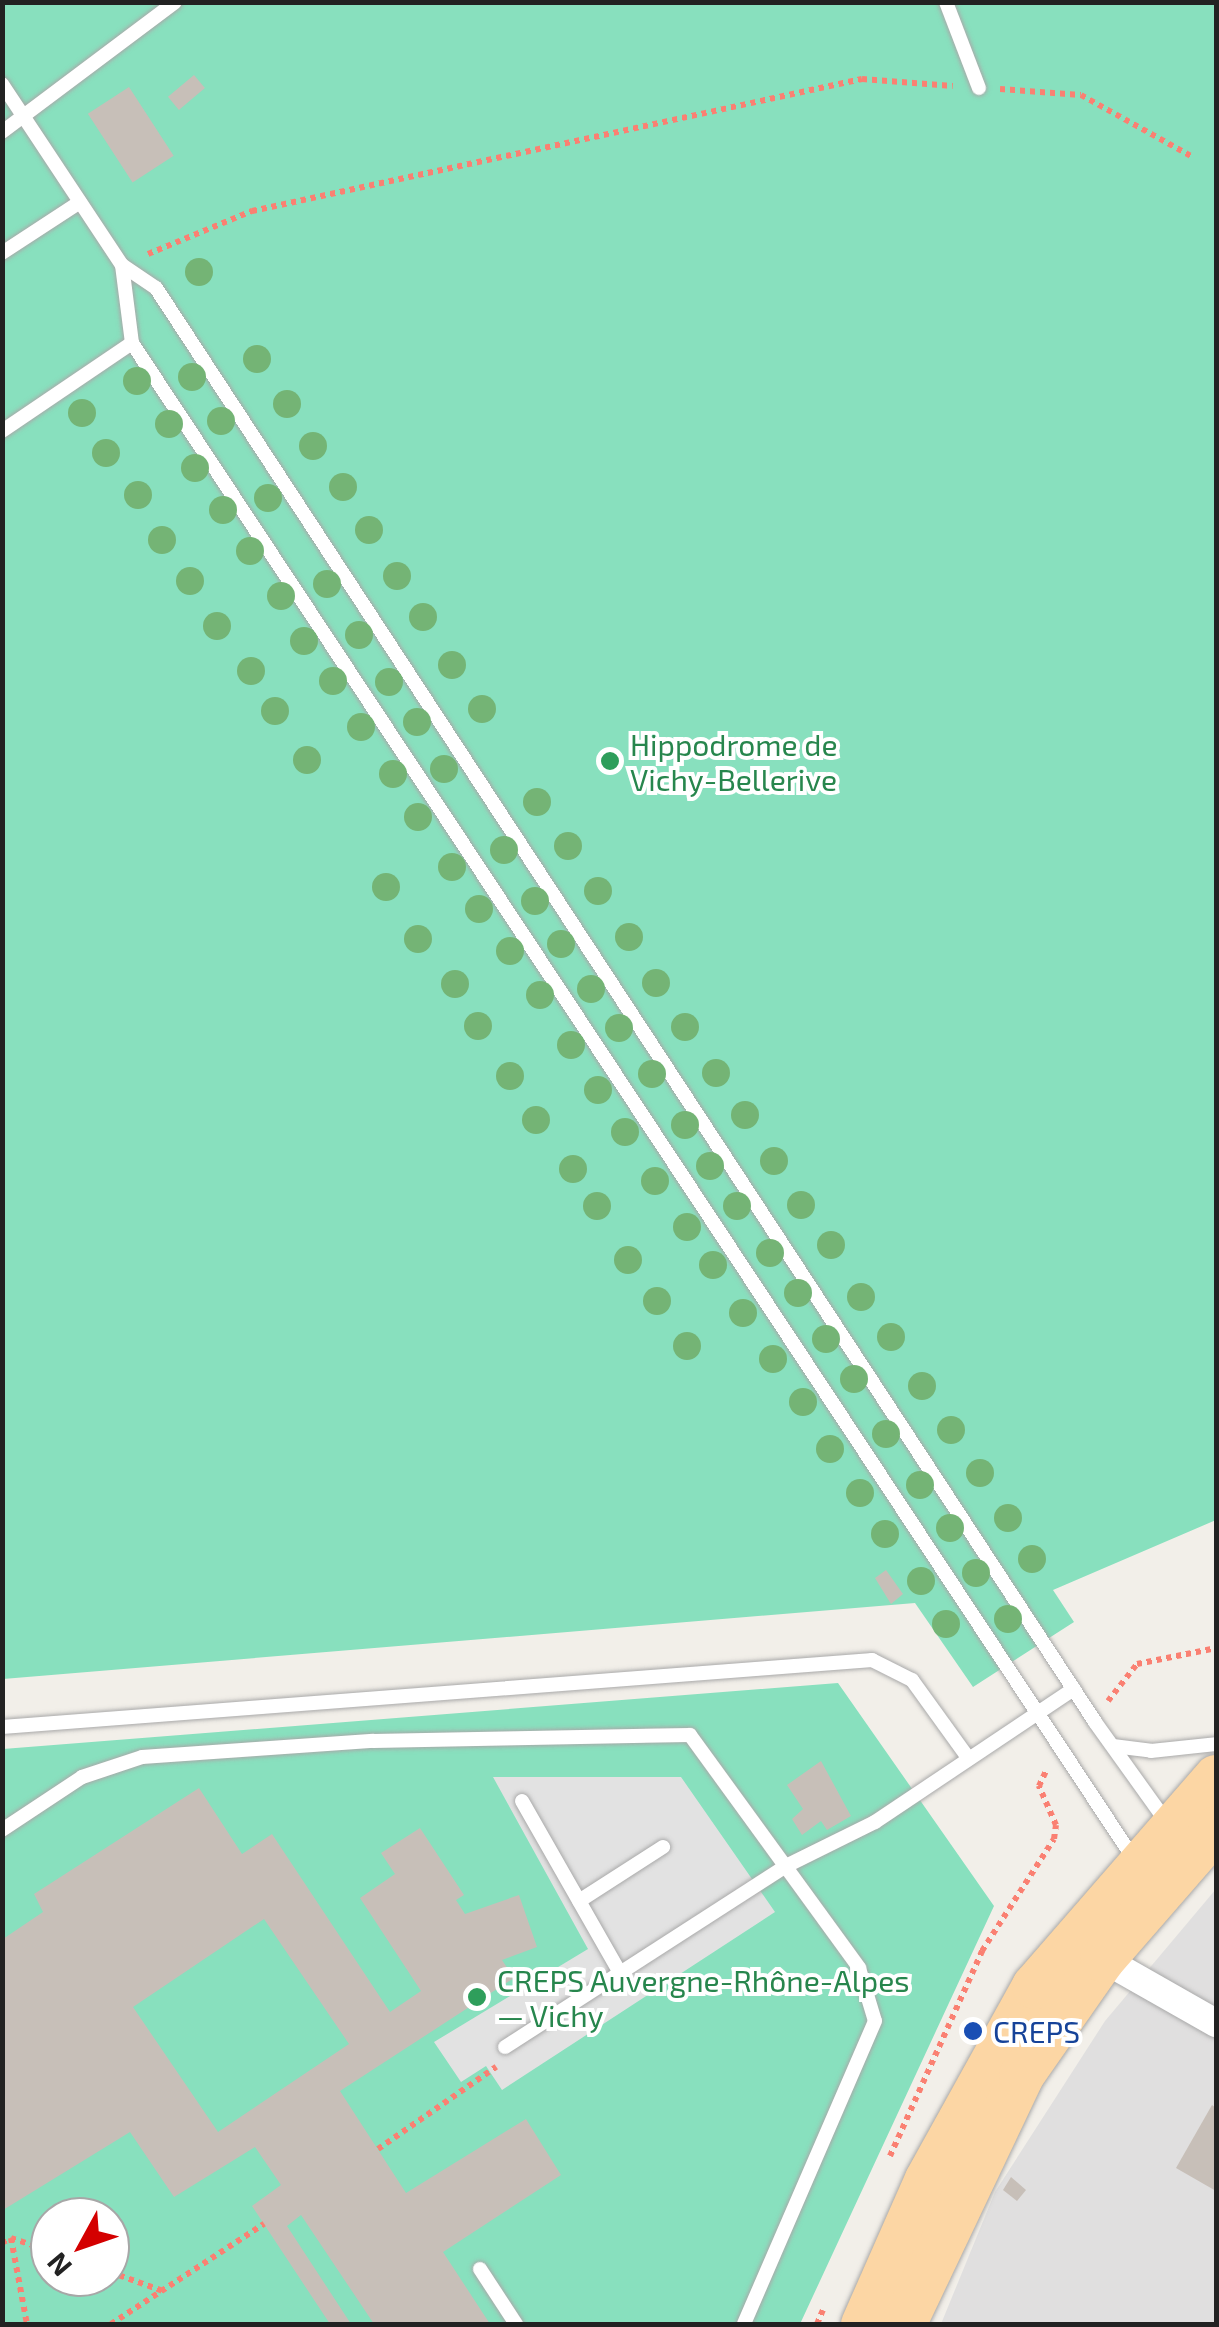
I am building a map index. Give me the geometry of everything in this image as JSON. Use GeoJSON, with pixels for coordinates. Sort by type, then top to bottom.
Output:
{"type":"FeatureCollection","features":[{"type":"Feature","properties":{"kind":"main road"},"geometry":{"type":"LineString","coordinates":[[863,2324],[926,2179],[994,2054],[1179,1842],[1216,1777]]}},
{"type":"Feature","properties":{"kind":"main road"},"geometry":{"type":"LineString","coordinates":[[903,2324],[1086,1950],[1179,1842]]}},
{"type":"Feature","properties":{"kind":"street"},"geometry":{"type":"LineString","coordinates":[[1086,1950],[1216,2023]]}},
{"type":"Feature","properties":{"kind":"lane"},"geometry":{"type":"LineString","coordinates":[[2,132],[175,2]]}},
{"type":"Feature","properties":{"kind":"lane"},"geometry":{"type":"LineString","coordinates":[[946,2],[979,88]]}},
{"type":"Feature","properties":{"kind":"lane"},"geometry":{"type":"LineString","coordinates":[[2,84],[122,265],[156,288],[1095,1722],[1179,1842]]}},
{"type":"Feature","properties":{"kind":"lane"},"geometry":{"type":"LineString","coordinates":[[2,253],[80,202]]}},
{"type":"Feature","properties":{"kind":"lane"},"geometry":{"type":"LineString","coordinates":[[122,265],[132,343],[1036,1714],[1063,1754],[1179,1842]]}},
{"type":"Feature","properties":{"kind":"lane"},"geometry":{"type":"LineString","coordinates":[[2,431],[132,343]]}},
{"type":"Feature","properties":{"kind":"lane"},"geometry":{"type":"LineString","coordinates":[[2,1727],[872,1660],[912,1680],[969,1759]]}},
{"type":"Feature","properties":{"kind":"lane"},"geometry":{"type":"LineString","coordinates":[[505,2047],[786,1866],[875,1822],[1074,1689]]}},
{"type":"Feature","properties":{"kind":"lane"},"geometry":{"type":"LineString","coordinates":[[2,1830],[82,1778],[142,1757],[373,1741],[690,1734],[860,1968],[875,2021],[744,2324]]}},
{"type":"Feature","properties":{"kind":"lane"},"geometry":{"type":"LineString","coordinates":[[1113,1746],[1151,1751],[1216,1744]]}},
{"type":"Feature","properties":{"kind":"lane"},"geometry":{"type":"LineString","coordinates":[[522,1801],[620,1973]]}},
{"type":"Feature","properties":{"kind":"lane"},"geometry":{"type":"LineString","coordinates":[[579,1901],[663,1847]]}},
{"type":"Feature","properties":{"kind":"lane"},"geometry":{"type":"LineString","coordinates":[[480,2269],[516,2324]]}},
{"type":"Feature","properties":{"kind":"path"},"geometry":{"type":"LineString","coordinates":[[122,265],[252,210],[862,79],[1080,96],[1193,156]]}},
{"type":"Feature","properties":{"kind":"path"},"geometry":{"type":"LineString","coordinates":[[1095,1722],[1137,1664],[1216,1648]]}},
{"type":"Feature","properties":{"kind":"path"},"geometry":{"type":"LineString","coordinates":[[884,2170],[982,1951],[1054,1839],[1056,1825],[1038,1786],[1063,1754]]}},
{"type":"Feature","properties":{"kind":"path"},"geometry":{"type":"LineString","coordinates":[[378,2149],[492,2075],[505,2047]]}},
{"type":"Feature","properties":{"kind":"path"},"geometry":{"type":"LineString","coordinates":[[111,2324],[264,2224]]}},
{"type":"Feature","properties":{"kind":"path"},"geometry":{"type":"LineString","coordinates":[[2,2244],[12,2238],[30,2244]]}},
{"type":"Feature","properties":{"kind":"path"},"geometry":{"type":"LineString","coordinates":[[12,2238],[27,2324]]}},
{"type":"Feature","properties":{"kind":"path"},"geometry":{"type":"LineString","coordinates":[[130,2279],[162,2291]]}},
{"type":"Feature","properties":{"kind":"path"},"geometry":{"type":"LineString","coordinates":[[817,2324],[832,2290]]}},
{"type":"Feature","properties":{"kind":"shaded area"},"geometry":{"type":"Polygon","coordinates":[[[493,1777],[681,1777],[775,1912],[502,2090],[486,2066],[461,2082],[434,2042],[588,1949],[493,1777]]]}},
{"type":"Feature","properties":{"kind":"shaded area"},"geometry":{"type":"Polygon","coordinates":[[[1216,1889],[1216,2324],[941,2324],[995,2192],[1105,2021],[1216,1889]]]}},
{"type":"Feature","properties":{"kind":"green space","name":"Hippodrome de Vichy-Bellerive"},"geometry":{"type":"Polygon","coordinates":[[[3,3],[1216,3],[1216,1520],[1053,1590],[1074,1622],[973,1687],[915,1603],[3,1679],[3,3]]]}},
{"type":"Feature","properties":{"kind":"green space","name":"CREPS Auvergne-Rhône-Alpes — Vichy"},"geometry":{"type":"Polygon","coordinates":[[[838,1683],[994,1906],[800,2324],[3,2324],[3,1749],[838,1683]]]}},
{"type":"Feature","properties":{"kind":"building"},"geometry":{"type":"Polygon","coordinates":[[[194,75],[205,88],[179,110],[168,97],[194,75]]]}},
{"type":"Feature","properties":{"kind":"building"},"geometry":{"type":"Polygon","coordinates":[[[129,87],[174,156],[133,182],[88,114],[129,87]]]}},
{"type":"Feature","properties":{"kind":"building"},"geometry":{"type":"Polygon","coordinates":[[[886,1570],[903,1594],[891,1604],[875,1578],[886,1570]]]}},
{"type":"Feature","properties":{"kind":"building"},"geometry":{"type":"Polygon","coordinates":[[[821,1761],[851,1816],[827,1830],[821,1821],[802,1835],[792,1819],[803,1809],[787,1785],[821,1761]]]}},
{"type":"Feature","properties":{"kind":"building"},"geometry":{"type":"Polygon","coordinates":[[[199,1788],[242,1854],[272,1834],[390,2012],[421,1991],[360,1898],[395,1874],[381,1853],[420,1828],[464,1895],[456,1900],[465,1914],[519,1895],[537,1947],[502,1960],[514,1978],[340,2091],[406,2193],[526,2119],[561,2175],[443,2252],[490,2324],[374,2324],[301,2215],[287,2226],[351,2324],[330,2324],[252,2206],[281,2185],[255,2147],[174,2197],[130,2132],[3,2210],[3,1939],[43,1912],[34,1894],[199,1788]],[[264,1919],[133,2007],[218,2132],[349,2044],[264,1919]]]}},
{"type":"Feature","properties":{"kind":"building"},"geometry":{"type":"Polygon","coordinates":[[[1212,2105],[1216,2108],[1216,2191],[1176,2168],[1212,2105]]]}},
{"type":"Feature","properties":{"kind":"building"},"geometry":{"type":"Polygon","coordinates":[[[1011,2177],[1026,2190],[1017,2201],[1003,2190],[1011,2177]]]}},
{"type":"Feature","properties":{"kind":"place","name":"Hippodrome de Vichy-Bellerive"},"geometry":{"type":"Point","coordinates":[610,761]}},
{"type":"Feature","properties":{"kind":"place","name":"CREPS Auvergne-Rhône-Alpes — Vichy"},"geometry":{"type":"Point","coordinates":[477,1997]}},
{"type":"Feature","properties":{"kind":"place","name":"CREPS"},"geometry":{"type":"Point","coordinates":[973,2031]}}]}
